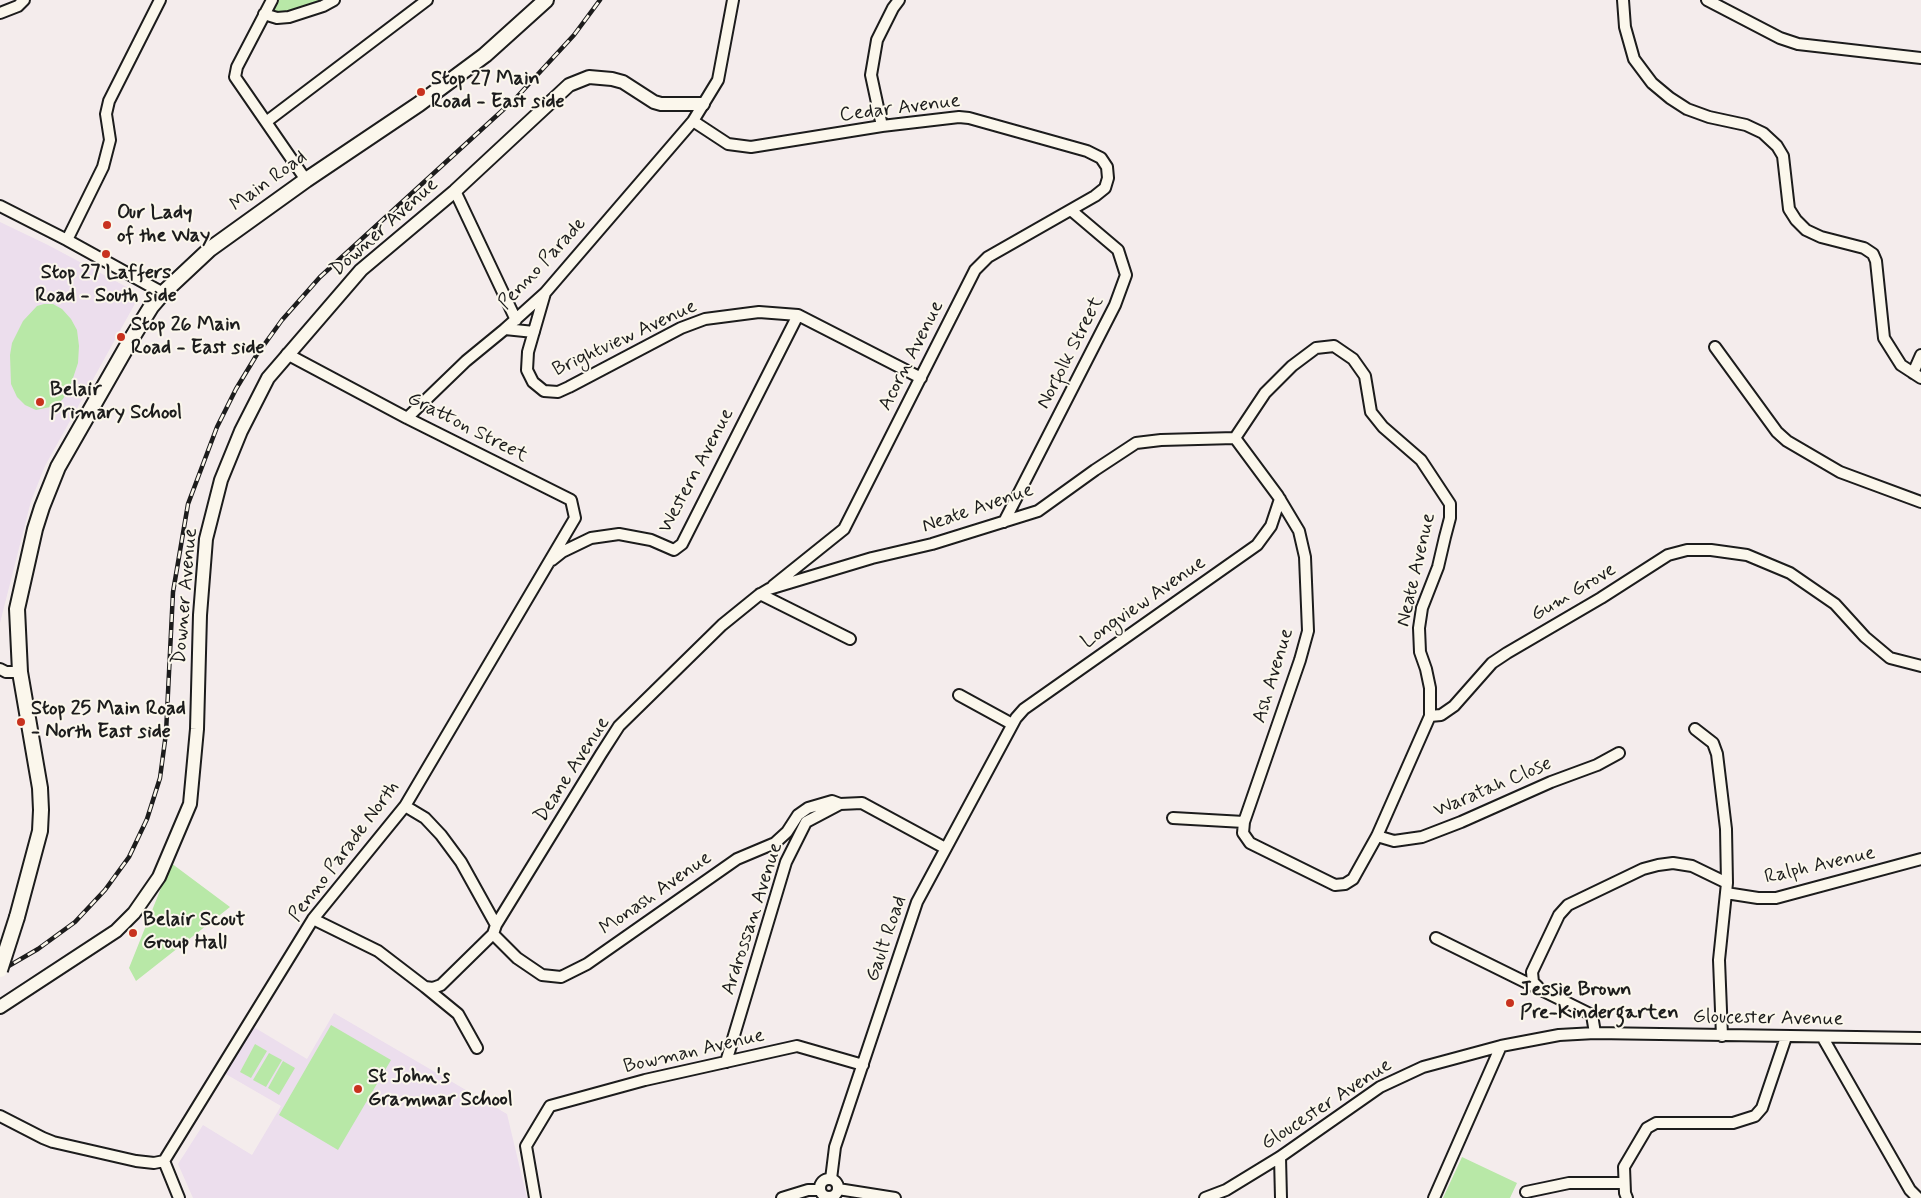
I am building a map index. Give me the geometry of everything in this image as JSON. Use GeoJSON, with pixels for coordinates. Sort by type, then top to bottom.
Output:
{"type":"FeatureCollection","features":[{"type":"Feature","properties":{"kind":"main road","name":"Main Road"},"geometry":{"type":"LineString","coordinates":[[0,970],[17,917],[40,831],[41,810],[40,788],[20,672],[17,609],[42,507],[58,467],[151,307],[163,293],[210,249],[306,180],[419,104],[485,55],[546,0]]}},
{"type":"Feature","properties":{"kind":"street"},"geometry":{"type":"LineString","coordinates":[[0,13],[18,6],[24,0]]}},
{"type":"Feature","properties":{"kind":"street"},"geometry":{"type":"LineString","coordinates":[[67,240],[103,167],[110,140],[106,114],[109,101],[160,0]]}},
{"type":"Feature","properties":{"kind":"street"},"geometry":{"type":"LineString","coordinates":[[272,0],[238,67],[236,77],[306,180]]}},
{"type":"Feature","properties":{"kind":"street"},"geometry":{"type":"LineString","coordinates":[[264,14],[277,18],[289,17],[323,6],[334,0]]}},
{"type":"Feature","properties":{"kind":"street"},"geometry":{"type":"LineString","coordinates":[[266,122],[427,0]]}},
{"type":"Feature","properties":{"kind":"street","name":"Penno Parade"},"geometry":{"type":"LineString","coordinates":[[407,418],[466,361],[516,320],[545,293],[692,121],[718,80],[733,0]]}},
{"type":"Feature","properties":{"kind":"street"},"geometry":{"type":"LineString","coordinates":[[882,126],[870,75],[877,40],[892,8],[899,0]]}},
{"type":"Feature","properties":{"kind":"street"},"geometry":{"type":"LineString","coordinates":[[1623,0],[1625,27],[1634,59],[1652,83],[1687,109],[1709,117],[1746,125],[1763,133],[1777,146],[1783,156],[1788,203],[1796,220],[1806,230],[1821,237],[1864,248],[1873,254],[1876,261],[1884,338],[1901,365],[1917,376],[1921,355]]}},
{"type":"Feature","properties":{"kind":"street"},"geometry":{"type":"LineString","coordinates":[[1707,0],[1780,38],[1798,44],[1921,58]]}},
{"type":"Feature","properties":{"kind":"street","name":"Downer Avenue"},"geometry":{"type":"LineString","coordinates":[[0,1007],[116,931],[134,914],[159,877],[190,804],[197,729],[200,615],[206,539],[221,480],[268,378],[361,270],[455,191],[569,85],[589,77],[623,82],[654,102],[661,104],[703,104]]}},
{"type":"Feature","properties":{"kind":"street","name":"Cedar Avenue"},"geometry":{"type":"LineString","coordinates":[[692,121],[728,144],[752,147],[882,126],[959,117],[969,118],[1087,151],[1101,158],[1107,167]]}},
{"type":"Feature","properties":{"kind":"street","name":"Acorn Avenue"},"geometry":{"type":"LineString","coordinates":[[763,593],[844,529],[975,270],[988,257],[1096,196],[1105,188],[1108,178],[1107,167]]}},
{"type":"Feature","properties":{"kind":"street"},"geometry":{"type":"LineString","coordinates":[[455,191],[516,320]]}},
{"type":"Feature","properties":{"kind":"street"},"geometry":{"type":"LineString","coordinates":[[0,206],[67,240],[163,293]]}},
{"type":"Feature","properties":{"kind":"street","name":"Norfolk Street"},"geometry":{"type":"LineString","coordinates":[[1004,522],[1116,305],[1126,275],[1118,250],[1072,211]]}},
{"type":"Feature","properties":{"kind":"street","name":"Brightview Avenue"},"geometry":{"type":"LineString","coordinates":[[545,293],[528,352],[527,370],[532,382],[544,391],[558,392],[681,328],[705,319],[759,312],[798,315],[921,378]]}},
{"type":"Feature","properties":{"kind":"street","name":"Western Avenue"},"geometry":{"type":"LineString","coordinates":[[549,562],[562,552],[591,538],[619,534],[651,540],[674,550],[682,544],[798,315]]}},
{"type":"Feature","properties":{"kind":"street"},"geometry":{"type":"LineString","coordinates":[[505,329],[534,332]]}},
{"type":"Feature","properties":{"kind":"street","name":"Neate Avenue"},"geometry":{"type":"LineString","coordinates":[[763,593],[872,558],[932,544],[1038,511],[1136,443],[1161,440],[1235,438],[1266,393],[1292,366],[1316,348],[1334,346],[1353,359],[1365,376],[1371,412],[1383,427],[1421,460],[1450,504],[1450,518],[1438,567],[1422,608],[1419,628],[1420,652],[1430,688],[1430,716]]}},
{"type":"Feature","properties":{"kind":"street"},"geometry":{"type":"LineString","coordinates":[[1715,347],[1777,432],[1787,441],[1834,469],[1921,502]]}},
{"type":"Feature","properties":{"kind":"street","name":"Gratton Street"},"geometry":{"type":"LineString","coordinates":[[287,354],[407,418],[571,500],[575,518],[549,562]]}},
{"type":"Feature","properties":{"kind":"street","name":"Ash Avenue"},"geometry":{"type":"LineString","coordinates":[[1235,438],[1280,499],[1300,531],[1305,557],[1308,631],[1300,660],[1244,822]]}},
{"type":"Feature","properties":{"kind":"street","name":"Longview Avenue"},"geometry":{"type":"LineString","coordinates":[[1012,724],[1024,710],[1257,545],[1271,526],[1280,499]]}},
{"type":"Feature","properties":{"kind":"street","name":"Gum Grove"},"geometry":{"type":"LineString","coordinates":[[1430,716],[1442,715],[1454,706],[1492,663],[1507,653],[1668,555],[1687,550],[1711,550],[1747,556],[1790,573],[1835,604],[1864,637],[1890,658],[1921,666]]}},
{"type":"Feature","properties":{"kind":"street","name":"Penno Parade North"},"geometry":{"type":"LineString","coordinates":[[164,1162],[313,919],[405,806],[549,562]]}},
{"type":"Feature","properties":{"kind":"street"},"geometry":{"type":"LineString","coordinates":[[763,593],[850,638]]}},
{"type":"Feature","properties":{"kind":"street","name":"Deane Avenue"},"geometry":{"type":"LineString","coordinates":[[425,987],[433,988],[441,985],[494,930],[619,726],[722,625],[763,593]]}},
{"type":"Feature","properties":{"kind":"street"},"geometry":{"type":"LineString","coordinates":[[0,669],[6,672],[20,672]]}},
{"type":"Feature","properties":{"kind":"street"},"geometry":{"type":"LineString","coordinates":[[959,694],[1012,724]]}},
{"type":"Feature","properties":{"kind":"street"},"geometry":{"type":"LineString","coordinates":[[1174,818],[1244,822],[1244,833],[1250,843],[1335,886],[1345,884],[1353,879],[1376,836],[1430,716]]}},
{"type":"Feature","properties":{"kind":"street","name":"Gault Road"},"geometry":{"type":"LineString","coordinates":[[831,1179],[835,1147],[917,902],[1012,724]]}},
{"type":"Feature","properties":{"kind":"street"},"geometry":{"type":"LineString","coordinates":[[1696,729],[1713,743],[1717,754],[1726,829],[1727,888],[1719,960],[1722,1036]]}},
{"type":"Feature","properties":{"kind":"street","name":"Waratah Close"},"geometry":{"type":"LineString","coordinates":[[1376,836],[1394,841],[1422,836],[1461,822],[1551,782],[1597,765],[1619,753]]}},
{"type":"Feature","properties":{"kind":"street","name":"Monash Avenue"},"geometry":{"type":"LineString","coordinates":[[405,806],[425,818],[441,835],[461,862],[494,930],[517,958],[542,975],[560,977],[587,964],[736,859],[776,843],[787,832],[798,815],[808,808],[832,801],[840,804]]}},
{"type":"Feature","properties":{"kind":"street","name":"Ardrossan Avenue"},"geometry":{"type":"LineString","coordinates":[[726,1062],[786,862],[806,822],[840,804],[862,803],[945,848]]}},
{"type":"Feature","properties":{"kind":"street","name":"Ralph Avenue"},"geometry":{"type":"LineString","coordinates":[[1538,987],[1533,982],[1532,972],[1559,915],[1568,905],[1643,869],[1673,863],[1692,866],[1727,888],[1758,898],[1776,898],[1921,859]]}},
{"type":"Feature","properties":{"kind":"street"},"geometry":{"type":"LineString","coordinates":[[313,919],[378,951],[425,987],[458,1014],[477,1048]]}},
{"type":"Feature","properties":{"kind":"street"},"geometry":{"type":"LineString","coordinates":[[1436,938],[1592,1015],[1595,1034]]}},
{"type":"Feature","properties":{"kind":"street","name":"Gloucester Avenue"},"geometry":{"type":"LineString","coordinates":[[1205,1198],[1226,1190],[1280,1157],[1313,1136],[1368,1094],[1407,1073],[1501,1046],[1560,1036],[1595,1034],[1921,1038]]}},
{"type":"Feature","properties":{"kind":"street"},"geometry":{"type":"LineString","coordinates":[[1628,1198],[1625,1193],[1624,1167],[1647,1128],[1656,1123],[1733,1124],[1755,1116],[1762,1108],[1786,1037]]}},
{"type":"Feature","properties":{"kind":"street"},"geometry":{"type":"LineString","coordinates":[[1823,1038],[1910,1190],[1918,1198]]}},
{"type":"Feature","properties":{"kind":"street","name":"Bowman Avenue"},"geometry":{"type":"LineString","coordinates":[[536,1198],[526,1146],[550,1106],[645,1080],[797,1046],[863,1065]]}},
{"type":"Feature","properties":{"kind":"street"},"geometry":{"type":"LineString","coordinates":[[1434,1198],[1501,1046]]}},
{"type":"Feature","properties":{"kind":"street"},"geometry":{"type":"LineString","coordinates":[[0,1116],[53,1142],[136,1161],[164,1162],[179,1198]]}},
{"type":"Feature","properties":{"kind":"street"},"geometry":{"type":"LineString","coordinates":[[1280,1157],[1281,1198]]}},
{"type":"Feature","properties":{"kind":"street"},"geometry":{"type":"LineString","coordinates":[[831,1179],[837,1183],[838,1189],[831,1198],[823,1196],[819,1190],[822,1181],[831,1179]]}},
{"type":"Feature","properties":{"kind":"street"},"geometry":{"type":"LineString","coordinates":[[1526,1192],[1569,1183],[1624,1183]]}},
{"type":"Feature","properties":{"kind":"street"},"geometry":{"type":"LineString","coordinates":[[838,1189],[895,1198]]}},
{"type":"Feature","properties":{"kind":"street"},"geometry":{"type":"LineString","coordinates":[[782,1198],[808,1190],[819,1190]]}},
{"type":"Feature","properties":{"kind":"shaded area","name":"Belair Primary School"},"geometry":{"type":"Polygon","coordinates":[[[0,222],[48,245],[136,292],[137,300],[45,466],[31,501],[0,623],[0,222]]]}},
{"type":"Feature","properties":{"kind":"shaded area","name":"St John's Grammar School"},"geometry":{"type":"Polygon","coordinates":[[[334,1013],[507,1114],[527,1198],[193,1198],[178,1164],[203,1125],[252,1155],[281,1106],[224,1073],[252,1026],[307,1059],[334,1013]]]}},
{"type":"Feature","properties":{"kind":"green space"},"geometry":{"type":"Polygon","coordinates":[[[272,0],[334,0],[289,17],[264,14],[272,0]]]}},
{"type":"Feature","properties":{"kind":"green space"},"geometry":{"type":"Polygon","coordinates":[[[53,304],[62,309],[71,319],[77,330],[79,346],[78,363],[70,387],[63,399],[55,406],[36,410],[25,405],[17,397],[11,384],[10,355],[12,343],[23,321],[37,306],[53,304]]]}},
{"type":"Feature","properties":{"kind":"green space"},"geometry":{"type":"Polygon","coordinates":[[[171,863],[230,907],[136,981],[129,968],[171,863]]]}},
{"type":"Feature","properties":{"kind":"green space"},"geometry":{"type":"Polygon","coordinates":[[[331,1025],[391,1060],[338,1150],[279,1115],[331,1025]]]}},
{"type":"Feature","properties":{"kind":"green space"},"geometry":{"type":"Polygon","coordinates":[[[255,1044],[267,1051],[251,1078],[240,1072],[255,1044]]]}},
{"type":"Feature","properties":{"kind":"green space"},"geometry":{"type":"Polygon","coordinates":[[[269,1053],[282,1060],[266,1087],[253,1080],[269,1053]]]}},
{"type":"Feature","properties":{"kind":"green space"},"geometry":{"type":"Polygon","coordinates":[[[283,1061],[295,1068],[279,1095],[268,1088],[283,1061]]]}},
{"type":"Feature","properties":{"kind":"green space"},"geometry":{"type":"Polygon","coordinates":[[[1462,1157],[1517,1183],[1510,1198],[1443,1198],[1462,1157]]]}},
{"type":"Feature","properties":{"kind":"railway"},"geometry":{"type":"LineString","coordinates":[[0,971],[38,949],[75,922],[105,890],[129,857],[147,819],[160,778],[166,733],[173,592],[188,504],[217,427],[236,389],[256,356],[282,320],[320,277],[516,98],[574,35],[600,0]]}},
{"type":"Feature","properties":{"kind":"place","name":"Stop 27 Main Road - East side"},"geometry":{"type":"Point","coordinates":[421,92]}},
{"type":"Feature","properties":{"kind":"place","name":"Our Lady of the Way"},"geometry":{"type":"Point","coordinates":[107,225]}},
{"type":"Feature","properties":{"kind":"place","name":"Stop 27 Laffers Road - South side"},"geometry":{"type":"Point","coordinates":[106,254]}},
{"type":"Feature","properties":{"kind":"place","name":"Stop 26 Main Road - East side"},"geometry":{"type":"Point","coordinates":[121,337]}},
{"type":"Feature","properties":{"kind":"place","name":"Belair Primary School"},"geometry":{"type":"Point","coordinates":[40,402]}},
{"type":"Feature","properties":{"kind":"place","name":"Stop 25 Main Road - North East side"},"geometry":{"type":"Point","coordinates":[21,722]}},
{"type":"Feature","properties":{"kind":"place","name":"Belair Scout Group Hall"},"geometry":{"type":"Point","coordinates":[133,933]}},
{"type":"Feature","properties":{"kind":"place","name":"Jessie Brown Pre-Kindergarten"},"geometry":{"type":"Point","coordinates":[1510,1003]}},
{"type":"Feature","properties":{"kind":"place","name":"St John's Grammar School"},"geometry":{"type":"Point","coordinates":[358,1089]}}]}
